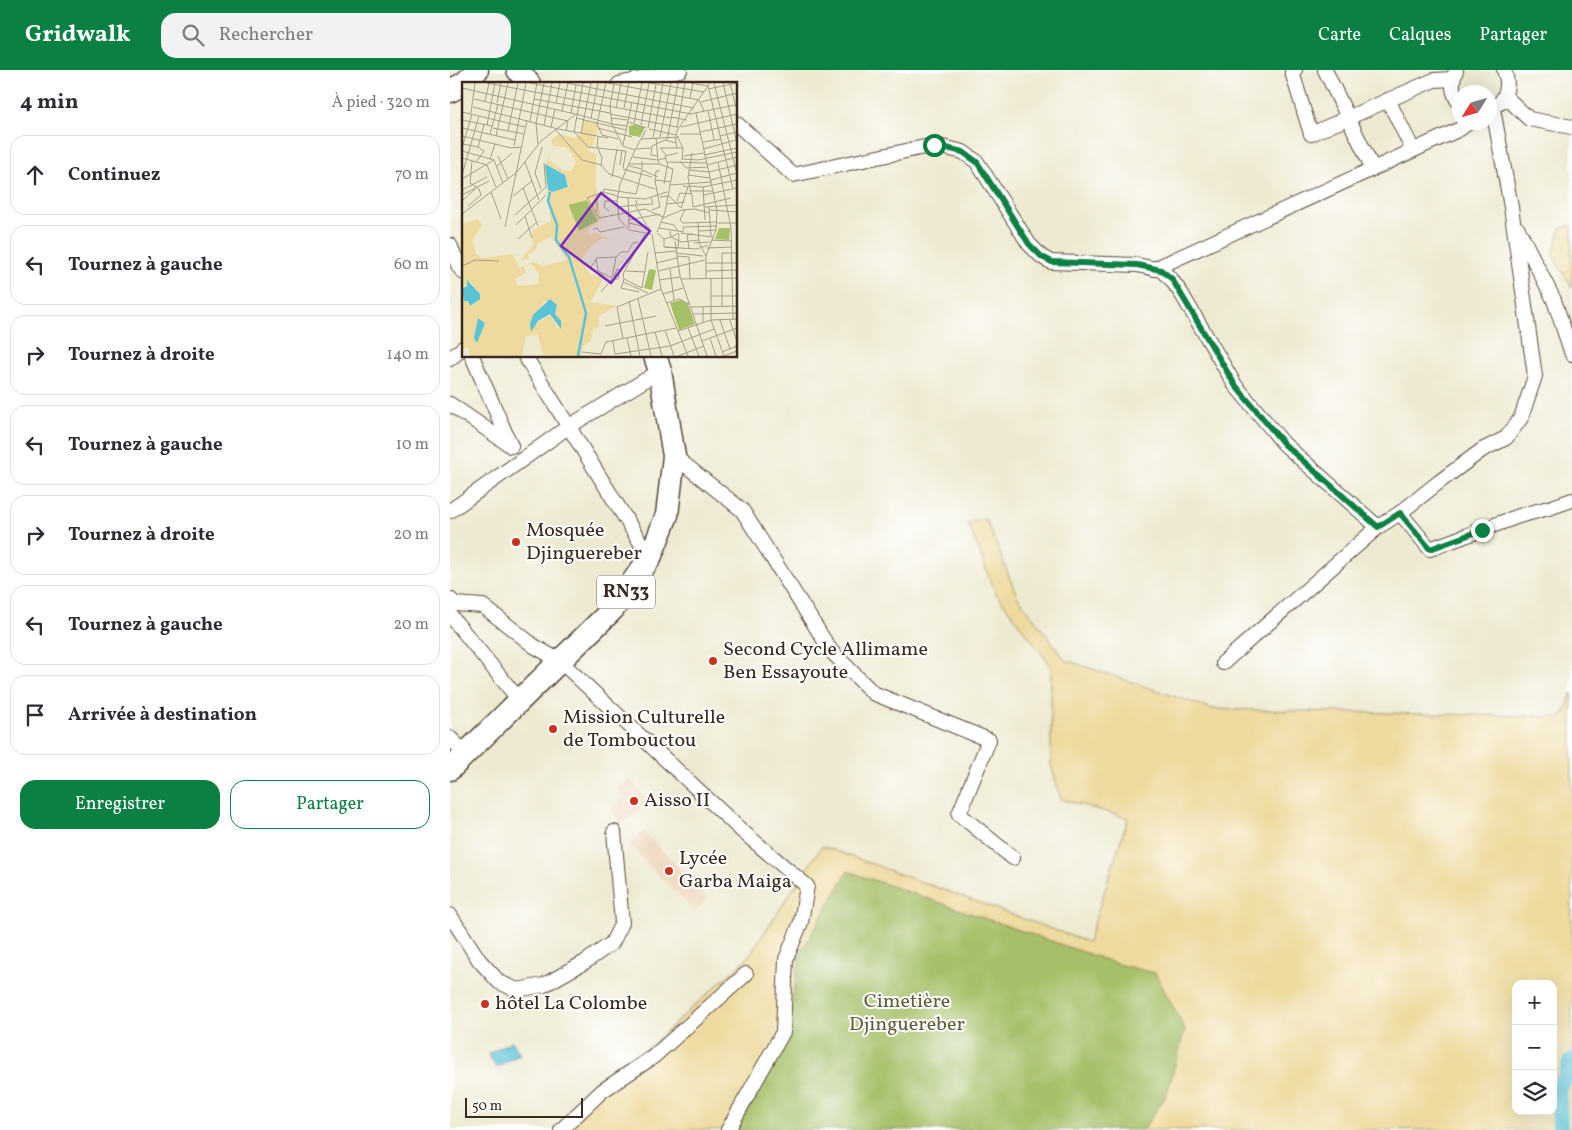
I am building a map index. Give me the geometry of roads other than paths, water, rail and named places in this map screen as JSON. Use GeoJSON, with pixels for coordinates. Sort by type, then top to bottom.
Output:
{"type":"FeatureCollection","features":[{"type":"Feature","properties":{"kind":"main road"},"geometry":{"type":"LineString","coordinates":[[466,82],[477,70]]}},
{"type":"Feature","properties":{"kind":"main road"},"geometry":{"type":"LineString","coordinates":[[518,70],[528,82]]}},
{"type":"Feature","properties":{"kind":"main road"},"geometry":{"type":"LineString","coordinates":[[450,92],[462,85]]}},
{"type":"Feature","properties":{"kind":"main road","name":"RN33"},"geometry":{"type":"LineString","coordinates":[[458,761],[613,608],[650,558],[666,515],[674,456],[657,364]]}},
{"type":"Feature","properties":{"kind":"street"},"geometry":{"type":"LineString","coordinates":[[628,82],[680,70]]}},
{"type":"Feature","properties":{"kind":"street"},"geometry":{"type":"LineString","coordinates":[[1295,70],[1292,72],[1311,134],[1434,80],[1455,74]]}},
{"type":"Feature","properties":{"kind":"street"},"geometry":{"type":"LineString","coordinates":[[1325,70],[1373,169]]}},
{"type":"Feature","properties":{"kind":"street"},"geometry":{"type":"LineString","coordinates":[[1497,106],[1505,96],[1508,87],[1504,70]]}},
{"type":"Feature","properties":{"kind":"street"},"geometry":{"type":"LineString","coordinates":[[1505,96],[1529,120],[1572,127]]}},
{"type":"Feature","properties":{"kind":"street"},"geometry":{"type":"LineString","coordinates":[[1388,100],[1413,150]]}},
{"type":"Feature","properties":{"kind":"street"},"geometry":{"type":"LineString","coordinates":[[738,125],[793,175],[934,145],[963,152],[977,162],[1029,244],[1042,257],[1052,262],[1137,265],[1161,270],[1172,279],[1235,385],[1284,444],[1378,527]]}},
{"type":"Feature","properties":{"kind":"street"},"geometry":{"type":"LineString","coordinates":[[1154,269],[1458,130]]}},
{"type":"Feature","properties":{"kind":"street"},"geometry":{"type":"LineString","coordinates":[[1223,663],[1378,527],[1400,513],[1482,450],[1506,438],[1521,418],[1535,376],[1513,219],[1495,130]]}},
{"type":"Feature","properties":{"kind":"street"},"geometry":{"type":"LineString","coordinates":[[1513,219],[1554,300],[1572,354]]}},
{"type":"Feature","properties":{"kind":"street"},"geometry":{"type":"LineString","coordinates":[[450,245],[462,271]]}},
{"type":"Feature","properties":{"kind":"street"},"geometry":{"type":"LineString","coordinates":[[450,359],[462,349]]}},
{"type":"Feature","properties":{"kind":"street"},"geometry":{"type":"LineString","coordinates":[[473,358],[511,446]]}},
{"type":"Feature","properties":{"kind":"street"},"geometry":{"type":"LineString","coordinates":[[527,358],[650,558]]}},
{"type":"Feature","properties":{"kind":"street"},"geometry":{"type":"LineString","coordinates":[[450,511],[657,364]]}},
{"type":"Feature","properties":{"kind":"street"},"geometry":{"type":"LineString","coordinates":[[450,404],[526,456]]}},
{"type":"Feature","properties":{"kind":"street"},"geometry":{"type":"LineString","coordinates":[[674,456],[742,510],[831,651],[873,693],[989,740],[960,814],[1014,858]]}},
{"type":"Feature","properties":{"kind":"street"},"geometry":{"type":"LineString","coordinates":[[1400,513],[1430,549],[1519,516],[1572,500]]}},
{"type":"Feature","properties":{"kind":"street"},"geometry":{"type":"LineString","coordinates":[[450,599],[455,604],[483,606],[534,646],[560,661],[742,831],[807,886],[801,922],[786,959],[783,1032],[728,1130]]}},
{"type":"Feature","properties":{"kind":"street"},"geometry":{"type":"LineString","coordinates":[[450,616],[520,701]]}},
{"type":"Feature","properties":{"kind":"street"},"geometry":{"type":"LineString","coordinates":[[450,738],[458,761]]}},
{"type":"Feature","properties":{"kind":"street"},"geometry":{"type":"LineString","coordinates":[[450,916],[479,960],[499,982],[517,990],[544,985],[585,962],[612,943],[622,922],[614,832]]}},
{"type":"Feature","properties":{"kind":"street"},"geometry":{"type":"LineString","coordinates":[[561,1130],[602,1091],[654,1057],[746,974]]}},
{"type":"Feature","properties":{"kind":"water"},"geometry":{"type":"Polygon","coordinates":[[[512,1041],[520,1054],[496,1068],[488,1054],[512,1041]]]}},
{"type":"Feature","properties":{"kind":"waterway"},"geometry":{"type":"LineString","coordinates":[[1560,1130],[1559,1092],[1572,1060]]}},
{"type":"Feature","properties":{"kind":"place","name":"Mosquée Djinguereber"},"geometry":{"type":"Point","coordinates":[516,542]}},
{"type":"Feature","properties":{"kind":"place","name":"Second Cycle Allimame Ben Essayoute"},"geometry":{"type":"Point","coordinates":[713,661]}},
{"type":"Feature","properties":{"kind":"place","name":"Mission Culturelle de Tombouctou"},"geometry":{"type":"Point","coordinates":[553,729]}},
{"type":"Feature","properties":{"kind":"place","name":"Aisso II"},"geometry":{"type":"Point","coordinates":[634,801]}},
{"type":"Feature","properties":{"kind":"place","name":"Lycée Garba Maiga"},"geometry":{"type":"Point","coordinates":[669,871]}},
{"type":"Feature","properties":{"kind":"place","name":"hôtel La Colombe"},"geometry":{"type":"Point","coordinates":[485,1004]}},
{"type":"Feature","properties":{"kind":"park label","name":"Cimetière Djinguereber"},"geometry":{"type":"Point","coordinates":[907,1014]}}]}
